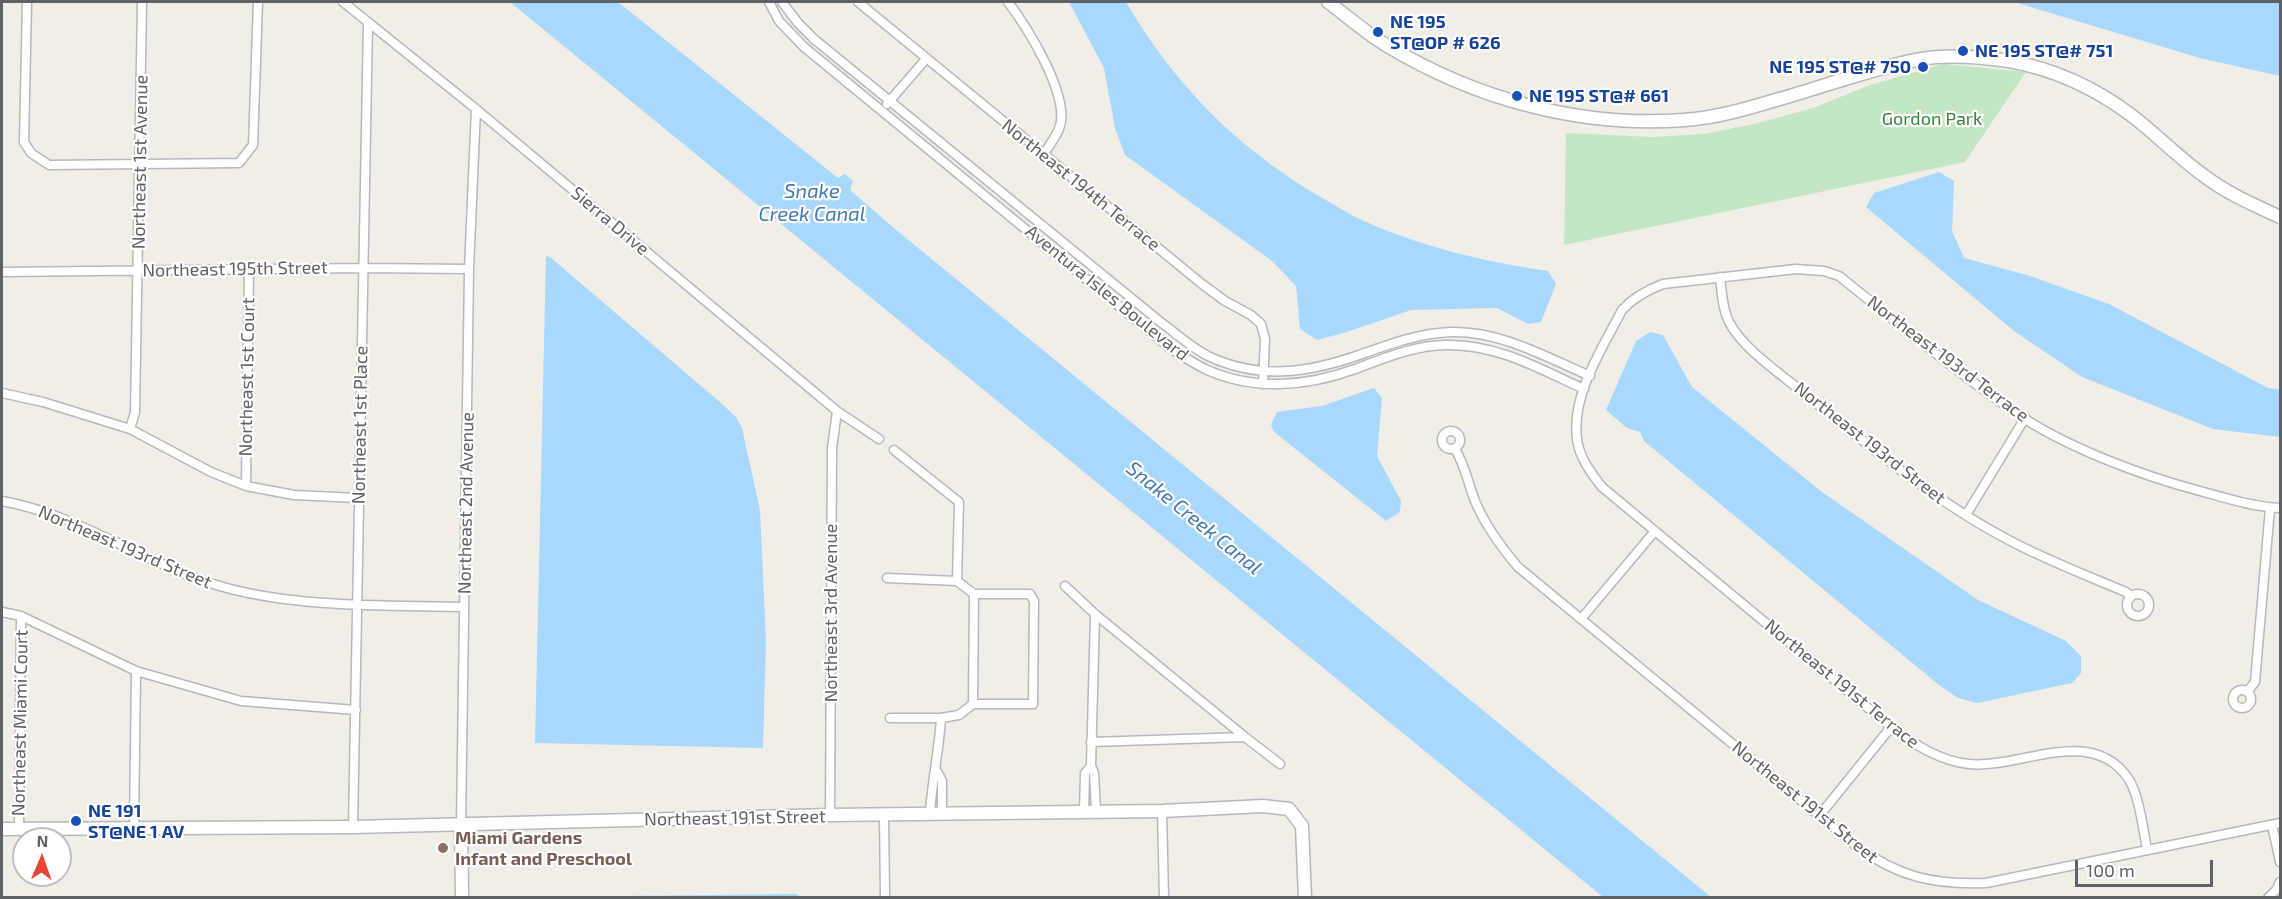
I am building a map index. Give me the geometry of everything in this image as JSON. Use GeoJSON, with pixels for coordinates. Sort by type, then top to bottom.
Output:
{"type":"FeatureCollection","features":[{"type":"Feature","properties":{"kind":"street"},"geometry":{"type":"LineString","coordinates":[[27,2],[24,142],[31,153],[49,165],[239,163],[253,145],[258,2]]}},
{"type":"Feature","properties":{"kind":"street","name":"Northeast 1st Avenue"},"geometry":{"type":"LineString","coordinates":[[129,429],[135,412],[142,2]]}},
{"type":"Feature","properties":{"kind":"street","name":"Sierra Drive"},"geometry":{"type":"LineString","coordinates":[[343,2],[476,109],[837,411],[879,439]]}},
{"type":"Feature","properties":{"kind":"street","name":"Aventura Isles Boulevard"},"geometry":{"type":"LineString","coordinates":[[769,2],[779,21],[791,34],[1170,348],[1204,369],[1238,381],[1263,384],[1311,382],[1423,347],[1447,345],[1481,347],[1507,354],[1584,389]]}},
{"type":"Feature","properties":{"kind":"street","name":"Aventura Isles Boulevard"},"geometry":{"type":"LineString","coordinates":[[782,2],[814,39],[1163,324],[1207,355],[1243,368],[1281,372],[1312,369],[1406,338],[1453,332],[1481,334],[1503,339],[1590,376]]}},
{"type":"Feature","properties":{"kind":"street","name":"Northeast 194th Terrace"},"geometry":{"type":"LineString","coordinates":[[858,2],[1202,284],[1225,301],[1251,315],[1261,324],[1265,339],[1263,384]]}},
{"type":"Feature","properties":{"kind":"street"},"geometry":{"type":"LineString","coordinates":[[1008,2],[1024,23],[1039,51],[1054,84],[1060,108],[1061,122],[1044,154]]}},
{"type":"Feature","properties":{"kind":"street"},"geometry":{"type":"LineString","coordinates":[[1328,2],[1384,44],[1459,82],[1522,104],[1574,116],[1632,121],[1686,120],[1740,111],[1922,59],[1953,57],[2007,61],[2049,70],[2088,87],[2130,115],[2204,177],[2280,217]]}},
{"type":"Feature","properties":{"kind":"street","name":"Northeast 1st Place"},"geometry":{"type":"LineString","coordinates":[[353,827],[368,23]]}},
{"type":"Feature","properties":{"kind":"street"},"geometry":{"type":"LineString","coordinates":[[882,110],[926,59]]}},
{"type":"Feature","properties":{"kind":"street","name":"Northeast 2nd Avenue"},"geometry":{"type":"LineString","coordinates":[[462,897],[461,824],[469,269],[476,109]]}},
{"type":"Feature","properties":{"kind":"street","name":"Northeast 1st Court"},"geometry":{"type":"LineString","coordinates":[[246,486],[249,269]]}},
{"type":"Feature","properties":{"kind":"street","name":"Northeast 195th Street"},"geometry":{"type":"LineString","coordinates":[[2,272],[469,269]]}},
{"type":"Feature","properties":{"kind":"street","name":"Northeast 191st Terrace"},"geometry":{"type":"LineString","coordinates":[[1824,271],[1796,269],[1663,284],[1646,290],[1630,302],[1622,310],[1590,376],[1578,410],[1579,450],[1592,475],[1602,488],[1891,727],[1933,754],[1968,764],[1988,764],[2064,750],[2080,750],[2100,756],[2118,766],[2134,789],[2147,849]]}},
{"type":"Feature","properties":{"kind":"street","name":"Northeast 193rd Terrace"},"geometry":{"type":"LineString","coordinates":[[1824,271],[1839,276],[2025,418],[2065,440],[2160,480],[2270,508],[2280,508]]}},
{"type":"Feature","properties":{"kind":"street","name":"Northeast 193rd Street"},"geometry":{"type":"LineString","coordinates":[[1720,277],[1724,306],[1729,321],[1739,337],[1910,479],[2006,539],[2131,596]]}},
{"type":"Feature","properties":{"kind":"street"},"geometry":{"type":"LineString","coordinates":[[2,393],[43,402],[129,429],[211,472],[246,486],[294,495],[358,498]]}},
{"type":"Feature","properties":{"kind":"street","name":"Northeast 3rd Avenue"},"geometry":{"type":"LineString","coordinates":[[830,815],[832,448],[837,411]]}},
{"type":"Feature","properties":{"kind":"street"},"geometry":{"type":"LineString","coordinates":[[1966,515],[2025,418]]}},
{"type":"Feature","properties":{"kind":"street","name":"Northeast 191st Street"},"geometry":{"type":"LineString","coordinates":[[1455,448],[1464,462],[1475,501],[1504,551],[1518,567],[1855,845],[1891,868],[1929,881],[1947,884],[1986,884],[2276,824]]}},
{"type":"Feature","properties":{"kind":"street"},"geometry":{"type":"LineString","coordinates":[[894,450],[959,502],[957,580]]}},
{"type":"Feature","properties":{"kind":"street","name":"Northeast 193rd Street"},"geometry":{"type":"LineString","coordinates":[[2,501],[24,505],[81,525],[167,568],[223,587],[272,598],[356,604],[464,606]]}},
{"type":"Feature","properties":{"kind":"street"},"geometry":{"type":"LineString","coordinates":[[2247,692],[2255,682],[2270,508]]}},
{"type":"Feature","properties":{"kind":"street"},"geometry":{"type":"LineString","coordinates":[[1581,619],[1654,531]]}},
{"type":"Feature","properties":{"kind":"street"},"geometry":{"type":"LineString","coordinates":[[887,578],[957,580],[974,594],[1030,594],[1034,601],[1033,704],[973,704],[959,715],[940,718],[890,718]]}},
{"type":"Feature","properties":{"kind":"street"},"geometry":{"type":"LineString","coordinates":[[1065,586],[1095,614],[1280,764]]}},
{"type":"Feature","properties":{"kind":"street"},"geometry":{"type":"LineString","coordinates":[[973,704],[974,594]]}},
{"type":"Feature","properties":{"kind":"street"},"geometry":{"type":"LineString","coordinates":[[2,612],[21,616],[136,671],[241,701],[356,710]]}},
{"type":"Feature","properties":{"kind":"street"},"geometry":{"type":"LineString","coordinates":[[1090,811],[1085,773],[1091,766],[1095,614]]}},
{"type":"Feature","properties":{"kind":"street","name":"Northeast Miami Court"},"geometry":{"type":"LineString","coordinates":[[19,827],[21,616]]}},
{"type":"Feature","properties":{"kind":"street"},"geometry":{"type":"LineString","coordinates":[[134,828],[136,671]]}},
{"type":"Feature","properties":{"kind":"street"},"geometry":{"type":"LineString","coordinates":[[936,813],[932,781],[936,770],[940,718]]}},
{"type":"Feature","properties":{"kind":"street"},"geometry":{"type":"LineString","coordinates":[[1820,815],[1891,727]]}},
{"type":"Feature","properties":{"kind":"street"},"geometry":{"type":"LineString","coordinates":[[1091,742],[1245,737]]}},
{"type":"Feature","properties":{"kind":"street","name":"Northeast 191st Street"},"geometry":{"type":"LineString","coordinates":[[72,829],[353,827],[830,815],[1162,811],[1263,806],[1288,808],[1302,826],[1305,897]]}},
{"type":"Feature","properties":{"kind":"street"},"geometry":{"type":"LineString","coordinates":[[1162,811],[1164,897]]}},
{"type":"Feature","properties":{"kind":"street"},"geometry":{"type":"LineString","coordinates":[[884,815],[885,897]]}},
{"type":"Feature","properties":{"kind":"street"},"geometry":{"type":"LineString","coordinates":[[2276,824],[2280,862]]}},
{"type":"Feature","properties":{"kind":"street"},"geometry":{"type":"LineString","coordinates":[[2268,897],[2277,889],[2280,882]]}},
{"type":"Feature","properties":{"kind":"green space","name":"Gordon Park"},"geometry":{"type":"Polygon","coordinates":[[[1943,64],[2026,72],[1965,162],[1564,245],[1566,133],[1652,137],[1704,134],[1754,124],[1813,108],[1870,85],[1943,64]]]}},
{"type":"Feature","properties":{"kind":"water","name":"Snake Creek Canal"},"geometry":{"type":"Polygon","coordinates":[[[510,2],[618,2],[838,178],[845,174],[853,181],[850,190],[895,229],[1711,897],[1603,897],[510,2]]]}},
{"type":"Feature","properties":{"kind":"water"},"geometry":{"type":"Polygon","coordinates":[[[1069,2],[1126,2],[1166,61],[1212,114],[1264,159],[1324,199],[1364,221],[1408,239],[1477,258],[1548,271],[1556,284],[1541,322],[1528,324],[1497,308],[1411,310],[1317,340],[1300,329],[1296,286],[1272,261],[1125,155],[1115,128],[1104,68],[1069,2]]]}},
{"type":"Feature","properties":{"kind":"water"},"geometry":{"type":"Polygon","coordinates":[[[2014,2],[2280,2],[2280,76],[2200,58],[2014,2]]]}},
{"type":"Feature","properties":{"kind":"water"},"geometry":{"type":"Polygon","coordinates":[[[1939,172],[1954,181],[1952,231],[1964,258],[2027,275],[2109,304],[2268,388],[2280,389],[2280,437],[2213,429],[2082,377],[2014,331],[1866,207],[1874,193],[1939,172]]]}},
{"type":"Feature","properties":{"kind":"water"},"geometry":{"type":"Polygon","coordinates":[[[546,256],[550,257],[721,403],[736,417],[742,428],[760,510],[766,641],[763,748],[535,743],[546,256]]]}},
{"type":"Feature","properties":{"kind":"water"},"geometry":{"type":"Polygon","coordinates":[[[1650,332],[1663,335],[1692,387],[1822,492],[1978,600],[2066,641],[2081,656],[2081,673],[2072,683],[1977,703],[1958,698],[1939,685],[1644,441],[1640,432],[1627,428],[1606,410],[1636,341],[1650,332]]]}},
{"type":"Feature","properties":{"kind":"water"},"geometry":{"type":"Polygon","coordinates":[[[1374,388],[1382,398],[1377,456],[1401,501],[1400,512],[1386,521],[1273,431],[1271,424],[1277,412],[1322,406],[1374,388]]]}},
{"type":"Feature","properties":{"kind":"water"},"geometry":{"type":"Polygon","coordinates":[[[796,894],[802,897],[610,897],[624,896],[796,894]]]}},
{"type":"Feature","properties":{"kind":"place","name":"NE 195 ST@OP # 626"},"geometry":{"type":"Point","coordinates":[1378,32]}},
{"type":"Feature","properties":{"kind":"place","name":"NE 195 ST@# 751"},"geometry":{"type":"Point","coordinates":[1963,51]}},
{"type":"Feature","properties":{"kind":"place","name":"NE 195 ST@# 750"},"geometry":{"type":"Point","coordinates":[1923,67]}},
{"type":"Feature","properties":{"kind":"place","name":"NE 195 ST@# 661"},"geometry":{"type":"Point","coordinates":[1517,96]}},
{"type":"Feature","properties":{"kind":"place","name":"NE 191 ST@NE 1 AV"},"geometry":{"type":"Point","coordinates":[76,821]}},
{"type":"Feature","properties":{"kind":"place","name":"Miami Gardens Infant and Preschool"},"geometry":{"type":"Point","coordinates":[443,848]}}]}
